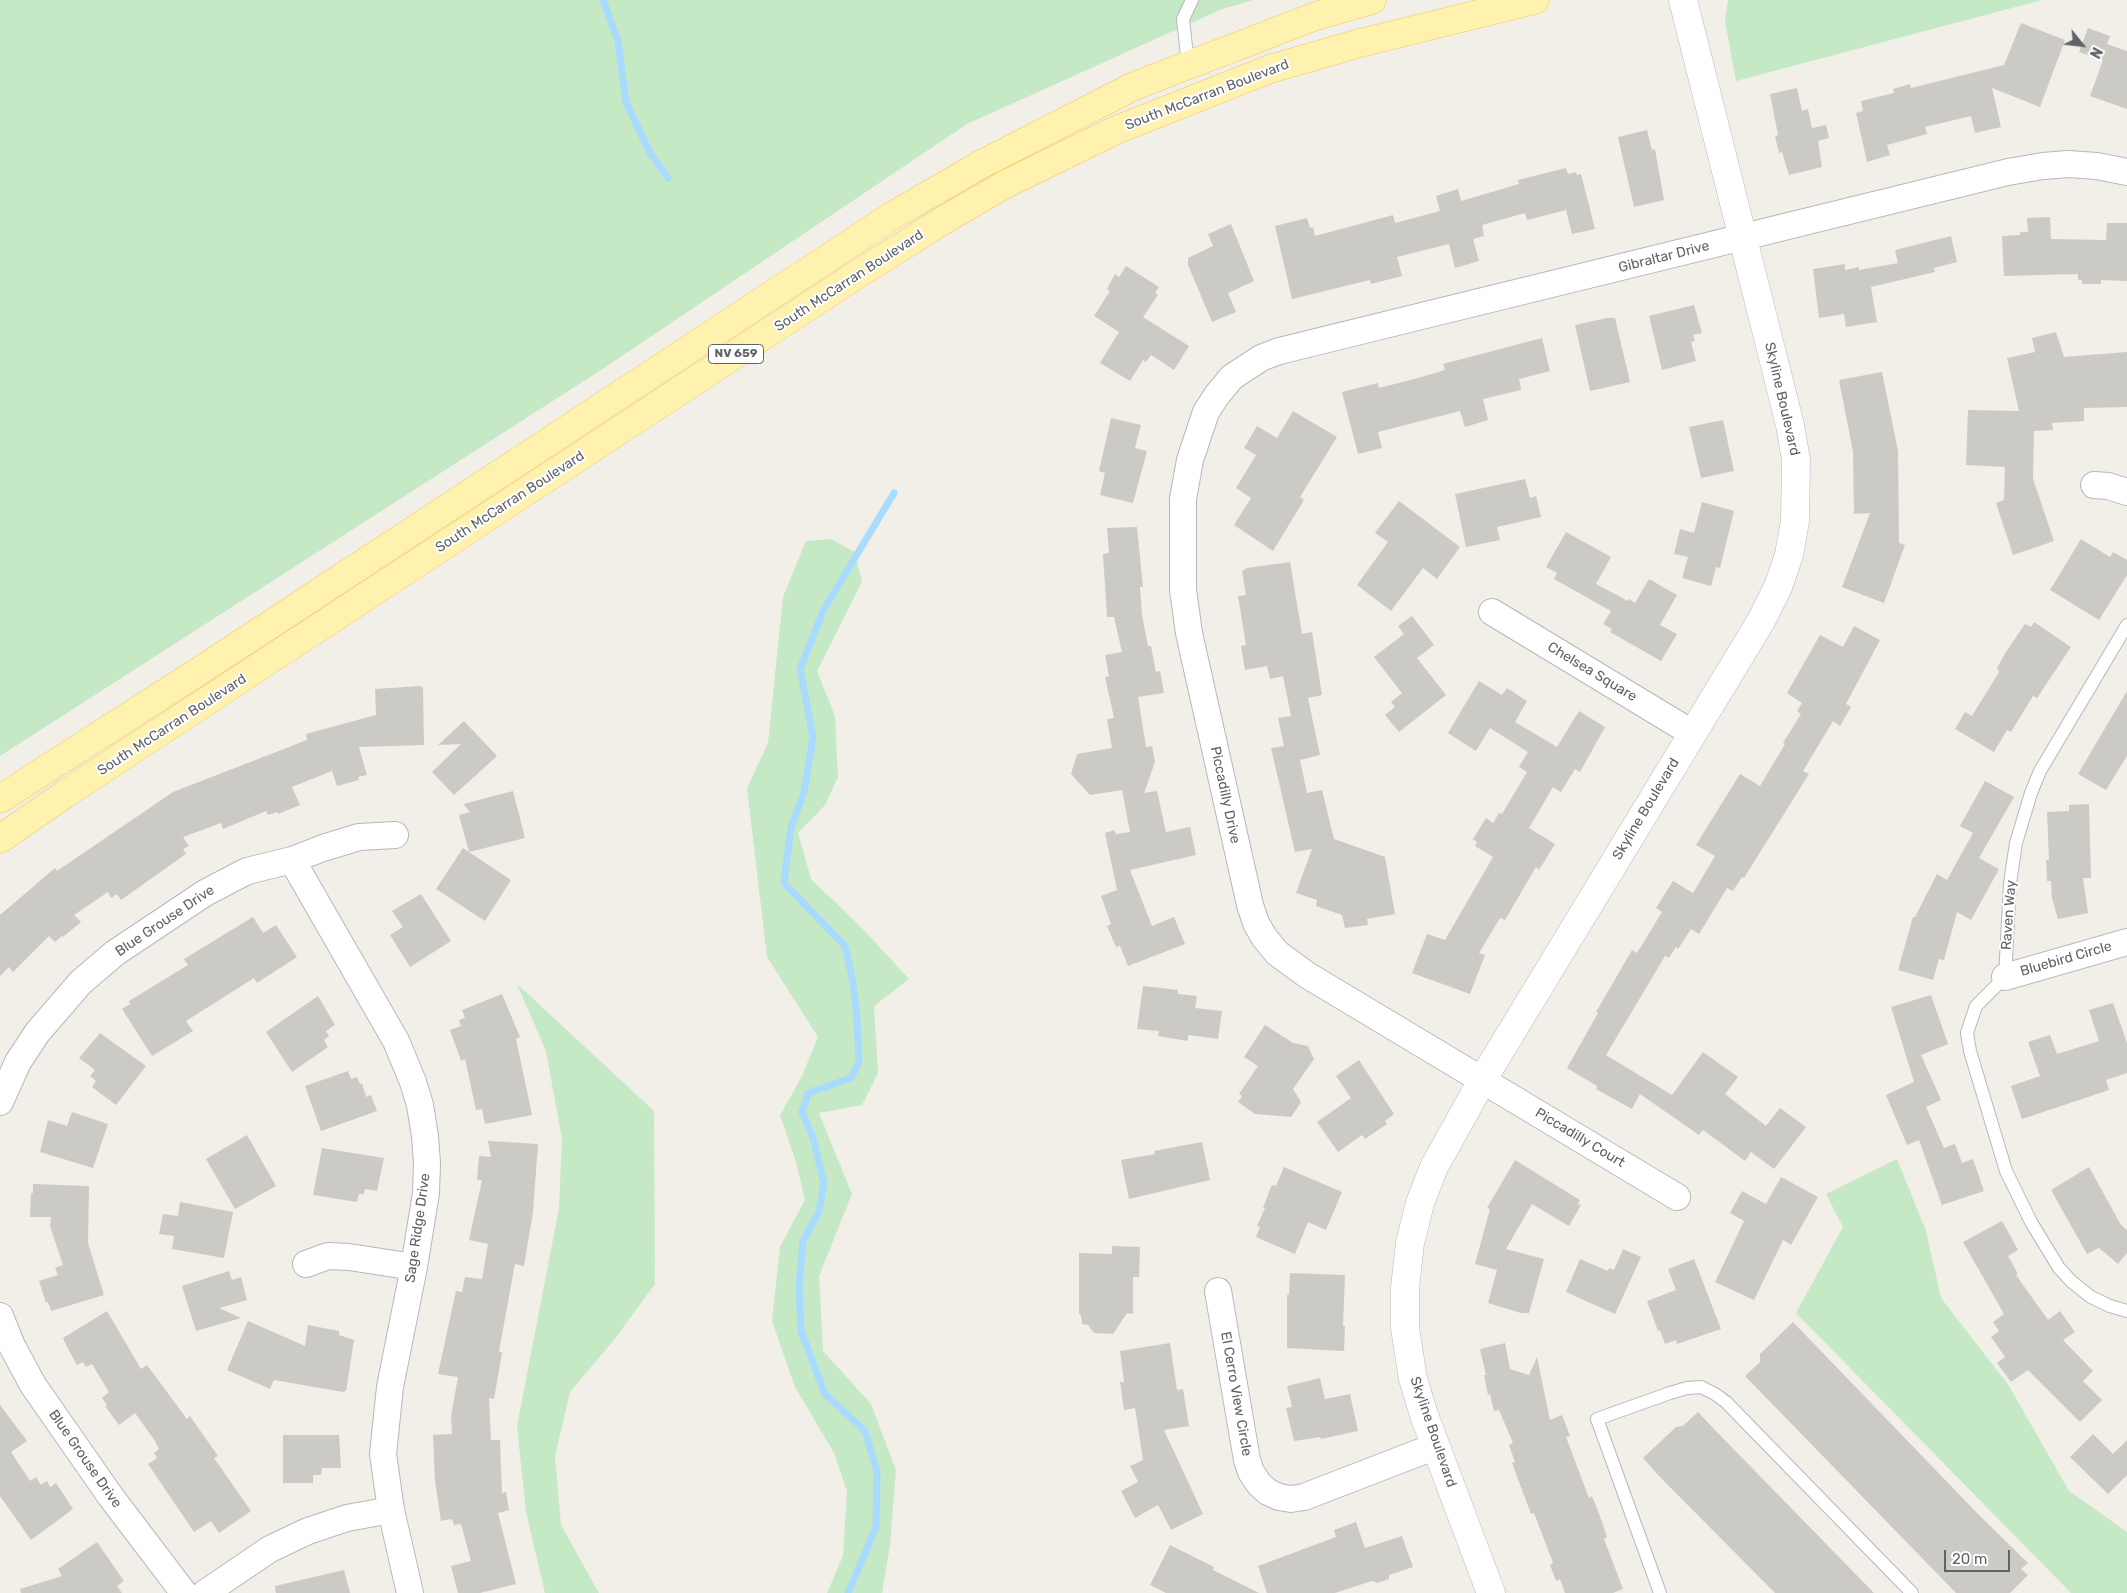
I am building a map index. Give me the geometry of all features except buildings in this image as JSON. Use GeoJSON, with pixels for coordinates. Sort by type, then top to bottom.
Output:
{"type":"FeatureCollection","features":[{"type":"Feature","properties":{"kind":"main road","name":"NV 659"},"geometry":{"type":"LineString","coordinates":[[0,799],[209,665],[892,216],[978,166],[1134,86],[1316,16],[1372,0]]}},
{"type":"Feature","properties":{"kind":"main road","name":"South McCarran Boulevard"},"geometry":{"type":"LineString","coordinates":[[0,839],[73,789],[847,281],[947,218],[1004,185],[1116,130],[1270,69],[1360,43],[1535,0]]}},
{"type":"Feature","properties":{"kind":"street","name":"Skyline Boulevard"},"geometry":{"type":"LineString","coordinates":[[1491,1593],[1413,1380],[1405,1328],[1405,1288],[1410,1243],[1420,1203],[1434,1166],[1482,1079],[1760,621],[1778,588],[1789,555],[1795,521],[1796,460],[1790,425],[1683,0]]}},
{"type":"Feature","properties":{"kind":"street","name":"Gibraltar Drive"},"geometry":{"type":"LineString","coordinates":[[1217,395],[1232,377],[1245,367],[1279,351],[1743,238],[1958,183],[2042,166],[2068,164],[2097,166],[2127,172]]}},
{"type":"Feature","properties":{"kind":"street","name":"Piccadilly Drive"},"geometry":{"type":"LineString","coordinates":[[1217,395],[1206,412],[1198,432],[1184,489],[1182,538],[1183,590],[1192,642],[1250,905],[1256,923],[1264,938],[1289,963],[1482,1079]]}},
{"type":"Feature","properties":{"kind":"street"},"geometry":{"type":"LineString","coordinates":[[2094,485],[2108,486],[2127,492]]}},
{"type":"Feature","properties":{"kind":"street","name":"Chelsea Square"},"geometry":{"type":"LineString","coordinates":[[1492,612],[1692,733]]}},
{"type":"Feature","properties":{"kind":"street","name":"Blue Grouse Drive"},"geometry":{"type":"LineString","coordinates":[[0,1102],[18,1062],[37,1033],[82,982],[115,953],[228,879],[359,837],[395,835]]}},
{"type":"Feature","properties":{"kind":"street","name":"Sage Ridge Drive"},"geometry":{"type":"LineString","coordinates":[[292,860],[396,1041],[413,1082],[420,1105],[427,1163],[426,1193],[414,1267],[390,1386],[383,1454],[391,1510],[410,1593]]}},
{"type":"Feature","properties":{"kind":"street","name":"Bluebird Circle"},"geometry":{"type":"LineString","coordinates":[[2005,977],[2127,942]]}},
{"type":"Feature","properties":{"kind":"street","name":"Piccadilly Court"},"geometry":{"type":"LineString","coordinates":[[1482,1079],[1677,1197]]}},
{"type":"Feature","properties":{"kind":"street"},"geometry":{"type":"LineString","coordinates":[[306,1264],[328,1256],[349,1257],[414,1267]]}},
{"type":"Feature","properties":{"kind":"street","name":"El Cerro View Circle"},"geometry":{"type":"LineString","coordinates":[[1218,1291],[1247,1460],[1251,1472],[1259,1484],[1268,1492],[1279,1497],[1292,1499],[1304,1496],[1436,1446]]}},
{"type":"Feature","properties":{"kind":"street","name":"Blue Grouse Drive"},"geometry":{"type":"LineString","coordinates":[[0,1316],[12,1346],[32,1385],[111,1497],[184,1593]]}},
{"type":"Feature","properties":{"kind":"street"},"geometry":{"type":"LineString","coordinates":[[205,1593],[270,1550],[308,1530],[347,1518],[391,1510]]}},
{"type":"Feature","properties":{"kind":"lane"},"geometry":{"type":"LineString","coordinates":[[1188,65],[1183,18],[1192,0]]}},
{"type":"Feature","properties":{"kind":"lane","name":"Raven Way"},"geometry":{"type":"LineString","coordinates":[[2005,977],[2010,882],[2016,843],[2030,792],[2044,764],[2127,625]]}},
{"type":"Feature","properties":{"kind":"lane"},"geometry":{"type":"LineString","coordinates":[[2005,977],[1976,1006],[1967,1033],[1970,1051],[2006,1171],[2031,1222],[2059,1268],[2072,1282],[2091,1297],[2110,1306],[2127,1311]]}},
{"type":"Feature","properties":{"kind":"lane"},"geometry":{"type":"LineString","coordinates":[[1660,1593],[1597,1419],[1670,1393],[1687,1388],[1701,1387],[1716,1394],[1726,1402],[1912,1593]]}},
{"type":"Feature","properties":{"kind":"green space"},"geometry":{"type":"Polygon","coordinates":[[[0,0],[1254,0],[1222,9],[967,124],[604,368],[0,756],[0,0]]]}},
{"type":"Feature","properties":{"kind":"green space"},"geometry":{"type":"Polygon","coordinates":[[[1728,0],[2042,0],[1736,81],[1725,21],[1728,0]]]}},
{"type":"Feature","properties":{"kind":"green space"},"geometry":{"type":"Polygon","coordinates":[[[831,539],[855,552],[862,582],[817,671],[835,716],[838,777],[825,805],[798,833],[811,879],[862,928],[909,979],[874,1006],[878,1073],[862,1105],[819,1113],[852,1194],[819,1276],[823,1351],[871,1404],[896,1470],[890,1545],[882,1593],[827,1593],[843,1556],[847,1491],[834,1453],[795,1387],[772,1321],[780,1247],[805,1200],[796,1162],[780,1115],[801,1078],[818,1037],[767,957],[747,788],[768,743],[783,597],[806,541],[831,539]]]}},
{"type":"Feature","properties":{"kind":"green space"},"geometry":{"type":"Polygon","coordinates":[[[517,984],[654,1111],[655,1284],[614,1340],[570,1392],[555,1456],[561,1525],[599,1593],[545,1593],[526,1512],[517,1426],[559,1208],[562,1139],[546,1051],[517,984]]]}},
{"type":"Feature","properties":{"kind":"green space"},"geometry":{"type":"Polygon","coordinates":[[[1897,1159],[1926,1231],[1941,1298],[2009,1386],[2069,1491],[2127,1532],[2127,1593],[2071,1593],[1796,1313],[1843,1227],[1826,1194],[1897,1159]]]}},
{"type":"Feature","properties":{"kind":"waterway"},"geometry":{"type":"LineString","coordinates":[[603,0],[618,41],[626,102],[650,153],[668,178]]}},
{"type":"Feature","properties":{"kind":"waterway"},"geometry":{"type":"LineString","coordinates":[[848,1593],[876,1527],[877,1472],[865,1431],[825,1394],[801,1331],[799,1287],[803,1241],[819,1212],[824,1183],[813,1138],[802,1112],[808,1093],[851,1078],[859,1062],[857,1020],[853,982],[845,946],[784,883],[791,827],[804,792],[813,737],[800,669],[824,609],[894,493]]}}]}
